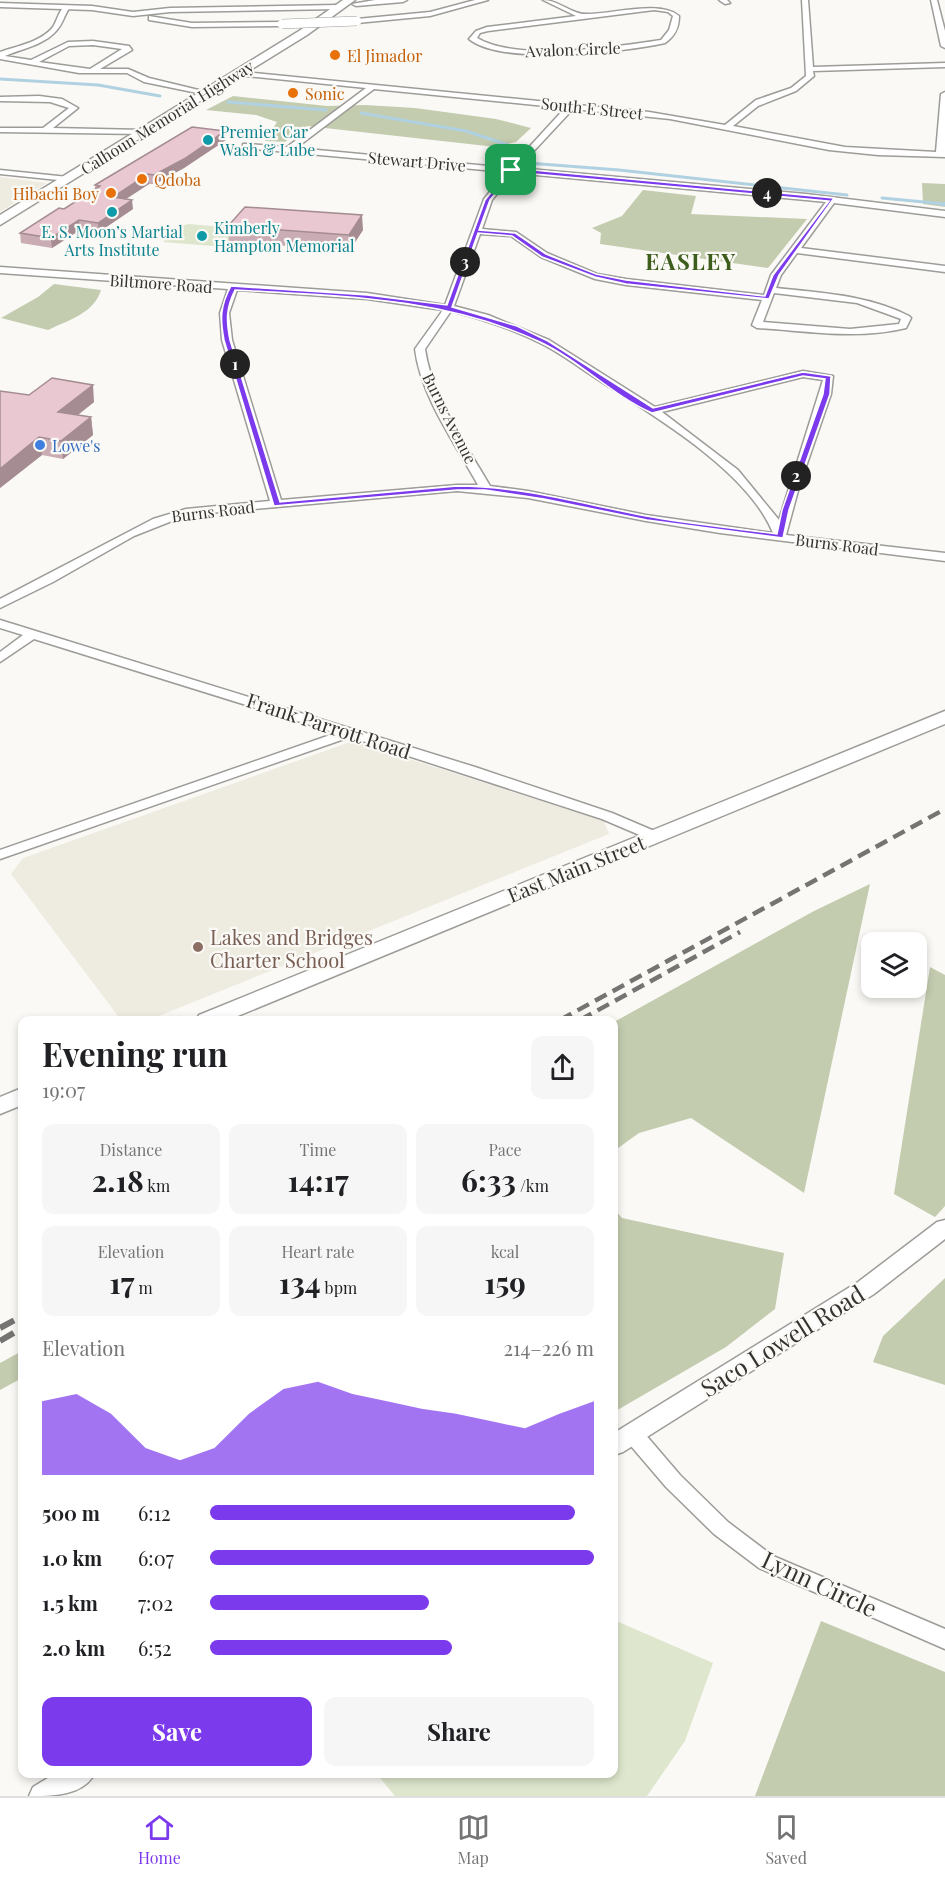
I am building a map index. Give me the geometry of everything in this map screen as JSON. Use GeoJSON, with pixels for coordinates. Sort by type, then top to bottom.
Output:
{"type":"FeatureCollection","features":[{"type":"Feature","properties":{"kind":"highway","name":"Calhoun Memorial Highway"},"geometry":{"type":"LineString","coordinates":[[0,221],[303,33],[338,8],[356,1]]}},
{"type":"Feature","properties":{"kind":"highway","name":"Calhoun Memorial Highway"},"geometry":{"type":"LineString","coordinates":[[303,33],[318,27],[356,1]]}},
{"type":"Feature","properties":{"kind":"main road","name":"East Main Street"},"geometry":{"type":"LineString","coordinates":[[217,1016],[945,717]]}},
{"type":"Feature","properties":{"kind":"main road"},"geometry":{"type":"LineString","coordinates":[[0,1106],[18,1098]]}},
{"type":"Feature","properties":{"kind":"street"},"geometry":{"type":"LineString","coordinates":[[356,1],[403,0]]}},
{"type":"Feature","properties":{"kind":"street"},"geometry":{"type":"LineString","coordinates":[[0,5],[67,7],[133,14],[192,25],[232,26],[357,21],[430,14],[482,0]]}},
{"type":"Feature","properties":{"kind":"street","name":"Avalon Circle"},"geometry":{"type":"LineString","coordinates":[[546,0],[582,16],[654,8],[675,12],[676,24],[669,37],[663,42],[608,49],[521,51],[488,48],[472,39],[477,32],[487,29],[582,16]]}},
{"type":"Feature","properties":{"kind":"street"},"geometry":{"type":"LineString","coordinates":[[728,126],[757,103],[800,86],[810,76],[805,0]]}},
{"type":"Feature","properties":{"kind":"street"},"geometry":{"type":"LineString","coordinates":[[934,0],[945,46]]}},
{"type":"Feature","properties":{"kind":"street"},"geometry":{"type":"LineString","coordinates":[[0,56],[42,39],[54,31],[61,22],[62,13],[67,7]]}},
{"type":"Feature","properties":{"kind":"street"},"geometry":{"type":"LineString","coordinates":[[133,14],[170,10],[338,8]]}},
{"type":"Feature","properties":{"kind":"street"},"geometry":{"type":"LineString","coordinates":[[229,10],[218,15],[217,20],[232,26]]}},
{"type":"Feature","properties":{"kind":"street"},"geometry":{"type":"LineString","coordinates":[[31,63],[69,44],[129,48],[93,70]]}},
{"type":"Feature","properties":{"kind":"street"},"geometry":{"type":"LineString","coordinates":[[0,46],[16,48]]}},
{"type":"Feature","properties":{"kind":"street"},"geometry":{"type":"LineString","coordinates":[[0,56],[80,71]]}},
{"type":"Feature","properties":{"kind":"street"},"geometry":{"type":"LineString","coordinates":[[0,64],[19,67],[33,73]]}},
{"type":"Feature","properties":{"kind":"street"},"geometry":{"type":"LineString","coordinates":[[810,69],[945,65]]}},
{"type":"Feature","properties":{"kind":"street"},"geometry":{"type":"LineString","coordinates":[[42,74],[93,70],[128,71],[147,80],[207,93]]}},
{"type":"Feature","properties":{"kind":"street","name":"South E Street"},"geometry":{"type":"LineString","coordinates":[[237,73],[660,115],[837,148],[907,155],[942,155]]}},
{"type":"Feature","properties":{"kind":"street"},"geometry":{"type":"LineString","coordinates":[[289,150],[371,88]]}},
{"type":"Feature","properties":{"kind":"street"},"geometry":{"type":"LineString","coordinates":[[942,155],[945,94]]}},
{"type":"Feature","properties":{"kind":"street"},"geometry":{"type":"LineString","coordinates":[[0,99],[54,100],[67,103],[74,108],[43,132]]}},
{"type":"Feature","properties":{"kind":"street","name":"Burns Avenue"},"geometry":{"type":"LineString","coordinates":[[485,488],[429,381],[419,356],[420,349],[449,308],[488,200],[511,170],[571,106]]}},
{"type":"Feature","properties":{"kind":"street"},"geometry":{"type":"LineString","coordinates":[[0,130],[143,132]]}},
{"type":"Feature","properties":{"kind":"street","name":"Stewart Drive"},"geometry":{"type":"LineString","coordinates":[[246,146],[832,200],[945,214]]}},
{"type":"Feature","properties":{"kind":"street"},"geometry":{"type":"LineString","coordinates":[[0,172],[68,179]]}},
{"type":"Feature","properties":{"kind":"street"},"geometry":{"type":"LineString","coordinates":[[475,231],[513,234],[544,255],[595,276],[636,283],[769,294],[868,303],[892,310],[906,318],[903,326],[892,330],[868,332],[757,325],[769,294],[776,275],[832,200]]}},
{"type":"Feature","properties":{"kind":"street"},"geometry":{"type":"LineString","coordinates":[[795,250],[945,269]]}},
{"type":"Feature","properties":{"kind":"street","name":"Biltmore Road"},"geometry":{"type":"LineString","coordinates":[[0,270],[367,296],[449,308],[505,324],[546,342],[652,411],[734,472],[772,517],[780,537]]}},
{"type":"Feature","properties":{"kind":"street"},"geometry":{"type":"LineString","coordinates":[[233,288],[224,306],[223,318],[227,340],[277,504]]}},
{"type":"Feature","properties":{"kind":"street"},"geometry":{"type":"LineString","coordinates":[[652,411],[803,374],[829,378],[826,394],[785,510],[780,537]]}},
{"type":"Feature","properties":{"kind":"street","name":"Burns Road"},"geometry":{"type":"LineString","coordinates":[[0,604],[66,570],[127,534],[163,518],[194,511],[457,488],[485,488],[544,497],[647,518],[780,537],[945,556]]}},
{"type":"Feature","properties":{"kind":"street","name":"Frank Parrott Road"},"geometry":{"type":"LineString","coordinates":[[0,624],[351,732],[607,816],[654,836]]}},
{"type":"Feature","properties":{"kind":"street"},"geometry":{"type":"LineString","coordinates":[[0,658],[34,633]]}},
{"type":"Feature","properties":{"kind":"street"},"geometry":{"type":"LineString","coordinates":[[0,855],[351,732]]}},
{"type":"Feature","properties":{"kind":"street","name":"Saco Lowell Road"},"geometry":{"type":"LineString","coordinates":[[623,1439],[866,1288],[945,1228]]}},
{"type":"Feature","properties":{"kind":"street","name":"Lynn Circle"},"geometry":{"type":"LineString","coordinates":[[623,1439],[673,1481],[721,1528],[766,1562],[945,1639]]}},
{"type":"Feature","properties":{"kind":"street"},"geometry":{"type":"LineString","coordinates":[[43,1796],[73,1778]]}},
{"type":"Feature","properties":{"kind":"shaded area"},"geometry":{"type":"Polygon","coordinates":[[[0,177],[47,183],[0,212],[0,177]]]}},
{"type":"Feature","properties":{"kind":"shaded area","name":"Lakes and Bridges Charter School"},"geometry":{"type":"Polygon","coordinates":[[[353,741],[604,821],[609,834],[159,1016],[118,1016],[11,874],[23,858],[353,741]]]}},
{"type":"Feature","properties":{"kind":"green space"},"geometry":{"type":"Polygon","coordinates":[[[233,96],[327,106],[365,105],[415,108],[496,119],[531,128],[516,142],[496,147],[307,126],[285,142],[265,141],[277,122],[256,115],[206,110],[233,96]]]}},
{"type":"Feature","properties":{"kind":"green space"},"geometry":{"type":"Polygon","coordinates":[[[922,183],[945,184],[945,207],[923,204],[922,183]]]}},
{"type":"Feature","properties":{"kind":"green space"},"geometry":{"type":"Polygon","coordinates":[[[643,190],[696,196],[691,214],[807,219],[768,268],[600,244],[601,233],[592,228],[622,216],[643,190]]]}},
{"type":"Feature","properties":{"kind":"green space"},"geometry":{"type":"Polygon","coordinates":[[[189,224],[235,228],[229,236],[234,237],[225,247],[163,242],[180,226],[189,224]]]}},
{"type":"Feature","properties":{"kind":"green space"},"geometry":{"type":"Polygon","coordinates":[[[54,284],[101,290],[98,298],[87,310],[48,330],[1,318],[38,297],[54,284]]]}},
{"type":"Feature","properties":{"kind":"green space"},"geometry":{"type":"Polygon","coordinates":[[[870,884],[804,1193],[691,1118],[639,1133],[618,1148],[618,1020],[814,911],[870,884]]]}},
{"type":"Feature","properties":{"kind":"green space"},"geometry":{"type":"Polygon","coordinates":[[[930,967],[945,975],[945,1206],[935,1217],[894,1194],[925,998],[927,998],[930,967]]]}},
{"type":"Feature","properties":{"kind":"green space"},"geometry":{"type":"Polygon","coordinates":[[[618,1214],[622,1218],[784,1253],[775,1309],[726,1347],[618,1410],[618,1214]]]}},
{"type":"Feature","properties":{"kind":"green space"},"geometry":{"type":"Polygon","coordinates":[[[945,1278],[945,1385],[873,1362],[883,1336],[945,1278]]]}},
{"type":"Feature","properties":{"kind":"green space"},"geometry":{"type":"Polygon","coordinates":[[[18,1353],[18,1380],[0,1390],[0,1363],[18,1353]]]}},
{"type":"Feature","properties":{"kind":"green space"},"geometry":{"type":"Polygon","coordinates":[[[821,1621],[945,1672],[945,1796],[755,1796],[821,1621]]]}},
{"type":"Feature","properties":{"kind":"green space"},"geometry":{"type":"Polygon","coordinates":[[[618,1622],[713,1663],[685,1741],[647,1796],[395,1796],[380,1778],[618,1778],[618,1622]]]}},
{"type":"Feature","properties":{"kind":"building"},"geometry":{"type":"Polygon","coordinates":[[[192,127],[225,131],[184,159],[154,175],[148,174],[113,197],[132,200],[98,223],[79,220],[51,238],[20,233],[59,208],[64,209],[100,186],[95,185],[192,127]]]}},
{"type":"Feature","properties":{"kind":"building"},"geometry":{"type":"Polygon","coordinates":[[[245,207],[362,215],[349,235],[228,226],[245,207]]]}},
{"type":"Feature","properties":{"kind":"building","name":"Lowe's"},"geometry":{"type":"Polygon","coordinates":[[[52,378],[93,385],[58,412],[91,417],[61,441],[39,437],[0,469],[0,391],[29,395],[52,378]]]}},
{"type":"Feature","properties":{"kind":"waterway"},"geometry":{"type":"LineString","coordinates":[[0,79],[98,85],[160,96]]}},
{"type":"Feature","properties":{"kind":"waterway"},"geometry":{"type":"LineString","coordinates":[[228,102],[326,110]]}},
{"type":"Feature","properties":{"kind":"waterway"},"geometry":{"type":"LineString","coordinates":[[361,113],[466,131],[508,145]]}},
{"type":"Feature","properties":{"kind":"waterway"},"geometry":{"type":"LineString","coordinates":[[528,163],[619,170],[847,195]]}},
{"type":"Feature","properties":{"kind":"waterway"},"geometry":{"type":"LineString","coordinates":[[882,198],[945,204],[941,204]]}},
{"type":"Feature","properties":{"kind":"railway"},"geometry":{"type":"LineString","coordinates":[[567,1016],[945,809]]}},
{"type":"Feature","properties":{"kind":"railway"},"geometry":{"type":"LineString","coordinates":[[587,1016],[740,932]]}},
{"type":"Feature","properties":{"kind":"railway"},"geometry":{"type":"LineString","coordinates":[[0,1328],[18,1318]]}},
{"type":"Feature","properties":{"kind":"railway"},"geometry":{"type":"LineString","coordinates":[[0,1341],[18,1330]]}},
{"type":"Feature","properties":{"kind":"place","name":"El Jimador"},"geometry":{"type":"Point","coordinates":[335,55]}},
{"type":"Feature","properties":{"kind":"place","name":"Sonic"},"geometry":{"type":"Point","coordinates":[293,93]}},
{"type":"Feature","properties":{"kind":"place","name":"Premier Car Wash & Lube"},"geometry":{"type":"Point","coordinates":[208,140]}},
{"type":"Feature","properties":{"kind":"place","name":"Qdoba"},"geometry":{"type":"Point","coordinates":[142,179]}},
{"type":"Feature","properties":{"kind":"place","name":"Hibachi Boy"},"geometry":{"type":"Point","coordinates":[111,193]}},
{"type":"Feature","properties":{"kind":"place","name":"E. S. Moon’s Martial Arts Institute"},"geometry":{"type":"Point","coordinates":[112,212]}},
{"type":"Feature","properties":{"kind":"place","name":"Kimberly Hampton Memorial"},"geometry":{"type":"Point","coordinates":[202,236]}},
{"type":"Feature","properties":{"kind":"place","name":"Lowe's"},"geometry":{"type":"Point","coordinates":[40,445]}},
{"type":"Feature","properties":{"kind":"place","name":"Lakes and Bridges Charter School"},"geometry":{"type":"Point","coordinates":[198,947]}},
{"type":"Feature","properties":{"kind":"district","name":"EASLEY"},"geometry":{"type":"Point","coordinates":[691,261]}},
{"type":"Feature","properties":{"kind":"route"},"geometry":{"type":"LineString","coordinates":[[511,170],[488,200],[475,231],[449,308],[367,296],[233,288],[224,306],[223,318],[227,340],[277,504],[457,488],[485,488],[544,497],[647,518],[780,537],[785,510],[826,394],[829,378],[803,374],[652,411],[546,342],[485,317],[449,308],[455,289],[475,231],[513,234],[544,255],[595,276],[626,282],[767,298],[776,275],[832,200],[511,170]]}}]}
